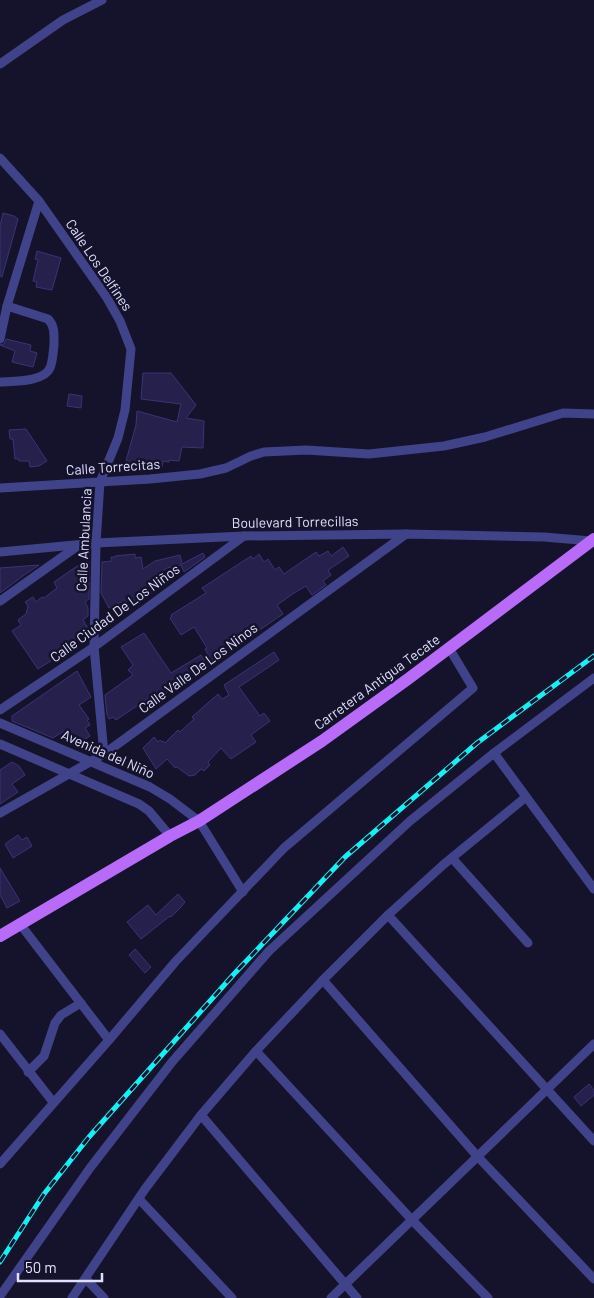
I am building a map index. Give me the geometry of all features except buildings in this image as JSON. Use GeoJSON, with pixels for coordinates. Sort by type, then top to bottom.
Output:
{"type":"FeatureCollection","features":[{"type":"Feature","properties":{"kind":"main road","name":"Carretera Antigua Tecate"},"geometry":{"type":"LineString","coordinates":[[0,936],[170,836],[199,821],[322,741],[593,540]]}},
{"type":"Feature","properties":{"kind":"street"},"geometry":{"type":"LineString","coordinates":[[0,64],[63,20],[102,0]]}},
{"type":"Feature","properties":{"kind":"street","name":"Calle Los Delfines"},"geometry":{"type":"LineString","coordinates":[[0,158],[38,200],[107,298],[120,321],[131,349]]}},
{"type":"Feature","properties":{"kind":"street"},"geometry":{"type":"LineString","coordinates":[[0,339],[7,306],[38,200]]}},
{"type":"Feature","properties":{"kind":"street"},"geometry":{"type":"LineString","coordinates":[[0,382],[40,378],[50,369],[53,355],[54,338],[51,322],[48,319],[7,306]]}},
{"type":"Feature","properties":{"kind":"street","name":"Calle Ambulancia"},"geometry":{"type":"LineString","coordinates":[[104,754],[94,647],[96,542],[100,482],[118,438],[125,410],[131,349]]}},
{"type":"Feature","properties":{"kind":"street","name":"Calle Torrecitas"},"geometry":{"type":"LineString","coordinates":[[0,488],[180,476],[226,468],[264,452],[306,450],[369,454],[444,446],[485,437],[563,413],[594,414]]}},
{"type":"Feature","properties":{"kind":"street","name":"Boulevard Torrecillas"},"geometry":{"type":"LineString","coordinates":[[0,552],[96,542],[244,536],[406,534],[593,540]]}},
{"type":"Feature","properties":{"kind":"street","name":"Calle Valle De Los Ninos"},"geometry":{"type":"LineString","coordinates":[[0,813],[104,754],[406,534]]}},
{"type":"Feature","properties":{"kind":"street","name":"Calle Ciudad De Los Niños"},"geometry":{"type":"LineString","coordinates":[[0,710],[94,647],[244,536]]}},
{"type":"Feature","properties":{"kind":"street"},"geometry":{"type":"LineString","coordinates":[[0,601],[79,545]]}},
{"type":"Feature","properties":{"kind":"street"},"geometry":{"type":"LineString","coordinates":[[0,1164],[176,961],[284,848],[473,688],[449,648]]}},
{"type":"Feature","properties":{"kind":"street"},"geometry":{"type":"LineString","coordinates":[[0,1296],[90,1168],[172,1062],[269,951],[391,837],[494,753],[594,678]]}},
{"type":"Feature","properties":{"kind":"street","name":"Avenida del Niño"},"geometry":{"type":"LineString","coordinates":[[0,723],[150,786],[199,821]]}},
{"type":"Feature","properties":{"kind":"street"},"geometry":{"type":"LineString","coordinates":[[0,744],[139,804],[149,811],[170,836]]}},
{"type":"Feature","properties":{"kind":"street"},"geometry":{"type":"LineString","coordinates":[[494,753],[594,889]]}},
{"type":"Feature","properties":{"kind":"street"},"geometry":{"type":"LineString","coordinates":[[72,1298],[86,1280],[139,1199],[201,1115],[256,1051],[322,980],[388,915],[452,858],[526,797]]}},
{"type":"Feature","properties":{"kind":"street"},"geometry":{"type":"LineString","coordinates":[[199,821],[242,892]]}},
{"type":"Feature","properties":{"kind":"street"},"geometry":{"type":"LineString","coordinates":[[452,858],[528,943]]}},
{"type":"Feature","properties":{"kind":"street"},"geometry":{"type":"LineString","coordinates":[[388,915],[594,1141]]}},
{"type":"Feature","properties":{"kind":"street"},"geometry":{"type":"LineString","coordinates":[[20,924],[109,1040]]}},
{"type":"Feature","properties":{"kind":"street"},"geometry":{"type":"LineString","coordinates":[[322,980],[478,1157],[594,1280]]}},
{"type":"Feature","properties":{"kind":"street"},"geometry":{"type":"LineString","coordinates":[[28,1072],[44,1056],[55,1023],[61,1015],[81,1004]]}},
{"type":"Feature","properties":{"kind":"street"},"geometry":{"type":"LineString","coordinates":[[0,1034],[53,1102]]}},
{"type":"Feature","properties":{"kind":"street"},"geometry":{"type":"LineString","coordinates":[[331,1298],[478,1157],[545,1089],[594,1044]]}},
{"type":"Feature","properties":{"kind":"street"},"geometry":{"type":"LineString","coordinates":[[256,1051],[412,1220],[488,1298]]}},
{"type":"Feature","properties":{"kind":"street"},"geometry":{"type":"LineString","coordinates":[[201,1115],[357,1298]]}},
{"type":"Feature","properties":{"kind":"street"},"geometry":{"type":"LineString","coordinates":[[139,1199],[232,1298]]}},
{"type":"Feature","properties":{"kind":"street"},"geometry":{"type":"LineString","coordinates":[[86,1280],[104,1298]]}},
{"type":"Feature","properties":{"kind":"railway"},"geometry":{"type":"LineString","coordinates":[[0,1262],[44,1194],[89,1137],[234,974],[345,857],[477,743],[594,656]]}}]}
